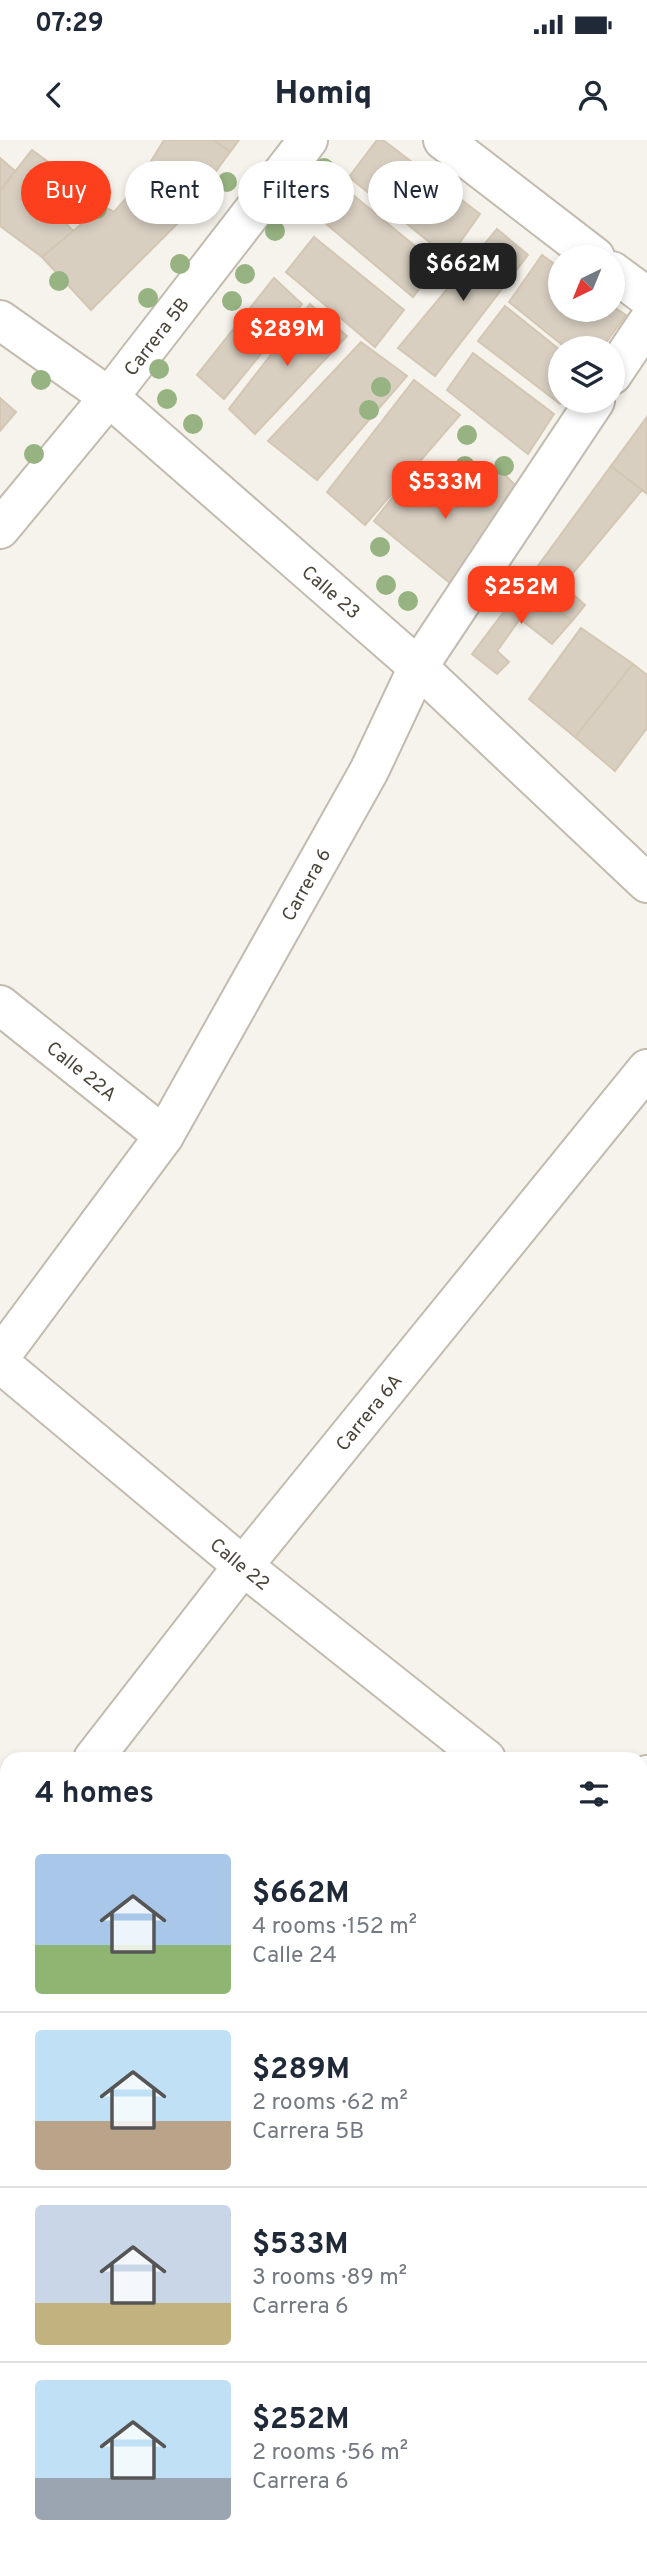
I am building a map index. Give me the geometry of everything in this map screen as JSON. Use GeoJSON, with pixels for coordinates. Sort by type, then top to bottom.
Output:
{"type":"FeatureCollection","features":[{"type":"Feature","properties":{"kind":"street","name":"Carrera 5B"},"geometry":{"type":"LineString","coordinates":[[0,529],[109,397],[308,140]]}},
{"type":"Feature","properties":{"kind":"street"},"geometry":{"type":"LineString","coordinates":[[443,140],[579,245]]}},
{"type":"Feature","properties":{"kind":"street"},"geometry":{"type":"LineString","coordinates":[[625,281],[647,297]]}},
{"type":"Feature","properties":{"kind":"street","name":"Calle 23"},"geometry":{"type":"LineString","coordinates":[[0,320],[109,397],[418,667],[647,883]]}},
{"type":"Feature","properties":{"kind":"street"},"geometry":{"type":"LineString","coordinates":[[625,355],[647,323]]}},
{"type":"Feature","properties":{"kind":"street","name":"Carrera 6"},"geometry":{"type":"LineString","coordinates":[[0,1357],[164,1136],[369,771],[418,667],[587,413]]}},
{"type":"Feature","properties":{"kind":"street","name":"Calle 22A"},"geometry":{"type":"LineString","coordinates":[[0,1005],[164,1136]]}},
{"type":"Feature","properties":{"kind":"street","name":"Carrera 6A"},"geometry":{"type":"LineString","coordinates":[[98,1752],[243,1566],[647,1069]]}},
{"type":"Feature","properties":{"kind":"street","name":"Calle 22"},"geometry":{"type":"LineString","coordinates":[[0,1363],[243,1566],[477,1752]]}},
{"type":"Feature","properties":{"kind":"building"},"geometry":{"type":"Polygon","coordinates":[[[164,140],[214,140],[230,152],[223,161],[151,161],[164,140]]]}},
{"type":"Feature","properties":{"kind":"building"},"geometry":{"type":"Polygon","coordinates":[[[214,140],[239,140],[230,152],[214,140]]]}},
{"type":"Feature","properties":{"kind":"building"},"geometry":{"type":"Polygon","coordinates":[[[377,140],[383,140],[411,161],[368,161],[368,192],[354,181],[354,170],[377,140]]]}},
{"type":"Feature","properties":{"kind":"building"},"geometry":{"type":"Polygon","coordinates":[[[32,150],[47,161],[23,161],[32,150]]]}},
{"type":"Feature","properties":{"kind":"building"},"geometry":{"type":"Polygon","coordinates":[[[0,158],[15,171],[0,191],[0,158]]]}},
{"type":"Feature","properties":{"kind":"building"},"geometry":{"type":"Polygon","coordinates":[[[21,164],[21,224],[67,224],[73,231],[42,257],[0,226],[0,191],[21,164]]]}},
{"type":"Feature","properties":{"kind":"building"},"geometry":{"type":"Polygon","coordinates":[[[354,196],[368,207],[368,224],[388,224],[438,265],[413,297],[326,224],[354,224],[354,196]]]}},
{"type":"Feature","properties":{"kind":"building"},"geometry":{"type":"Polygon","coordinates":[[[125,199],[125,224],[177,224],[91,310],[42,257],[81,224],[111,224],[111,210],[114,212],[125,199]]]}},
{"type":"Feature","properties":{"kind":"building"},"geometry":{"type":"Polygon","coordinates":[[[463,201],[480,214],[449,258],[407,224],[463,224],[463,201]]]}},
{"type":"Feature","properties":{"kind":"building"},"geometry":{"type":"Polygon","coordinates":[[[497,229],[528,255],[435,376],[398,348],[497,229]]]}},
{"type":"Feature","properties":{"kind":"building"},"geometry":{"type":"Polygon","coordinates":[[[314,237],[404,310],[375,347],[286,272],[314,237]]]}},
{"type":"Feature","properties":{"kind":"building"},"geometry":{"type":"Polygon","coordinates":[[[542,255],[548,259],[548,322],[621,322],[611,336],[551,336],[509,302],[542,255]]]}},
{"type":"Feature","properties":{"kind":"building"},"geometry":{"type":"Polygon","coordinates":[[[274,278],[302,304],[224,399],[197,375],[274,278]]]}},
{"type":"Feature","properties":{"kind":"building"},"geometry":{"type":"Polygon","coordinates":[[[310,304],[347,336],[255,434],[229,409],[310,304]]]}},
{"type":"Feature","properties":{"kind":"building"},"geometry":{"type":"Polygon","coordinates":[[[505,306],[548,340],[548,395],[478,341],[505,306]]]}},
{"type":"Feature","properties":{"kind":"building"},"geometry":{"type":"Polygon","coordinates":[[[361,342],[407,376],[317,480],[268,441],[361,342]]]}},
{"type":"Feature","properties":{"kind":"building"},"geometry":{"type":"Polygon","coordinates":[[[473,353],[548,409],[548,413],[554,414],[528,454],[447,390],[473,353]]]}},
{"type":"Feature","properties":{"kind":"building"},"geometry":{"type":"Polygon","coordinates":[[[414,380],[460,415],[365,525],[327,492],[414,380]]]}},
{"type":"Feature","properties":{"kind":"building"},"geometry":{"type":"Polygon","coordinates":[[[0,398],[16,412],[0,431],[0,398]]]}},
{"type":"Feature","properties":{"kind":"building"},"geometry":{"type":"Polygon","coordinates":[[[647,417],[647,494],[611,466],[647,417]]]}},
{"type":"Feature","properties":{"kind":"building"},"geometry":{"type":"Polygon","coordinates":[[[611,466],[642,490],[563,585],[585,605],[572,621],[524,585],[611,466]]]}},
{"type":"Feature","properties":{"kind":"building"},"geometry":{"type":"Polygon","coordinates":[[[497,467],[519,489],[451,584],[374,521],[414,470],[458,508],[497,467]]]}},
{"type":"Feature","properties":{"kind":"building"},"geometry":{"type":"Polygon","coordinates":[[[524,585],[572,621],[552,644],[520,619],[497,651],[509,662],[497,674],[472,654],[524,585]]]}},
{"type":"Feature","properties":{"kind":"building"},"geometry":{"type":"Polygon","coordinates":[[[581,628],[633,664],[575,737],[529,699],[581,628]]]}},
{"type":"Feature","properties":{"kind":"building"},"geometry":{"type":"Polygon","coordinates":[[[633,664],[647,675],[647,728],[615,771],[575,737],[633,664]]]}}]}
